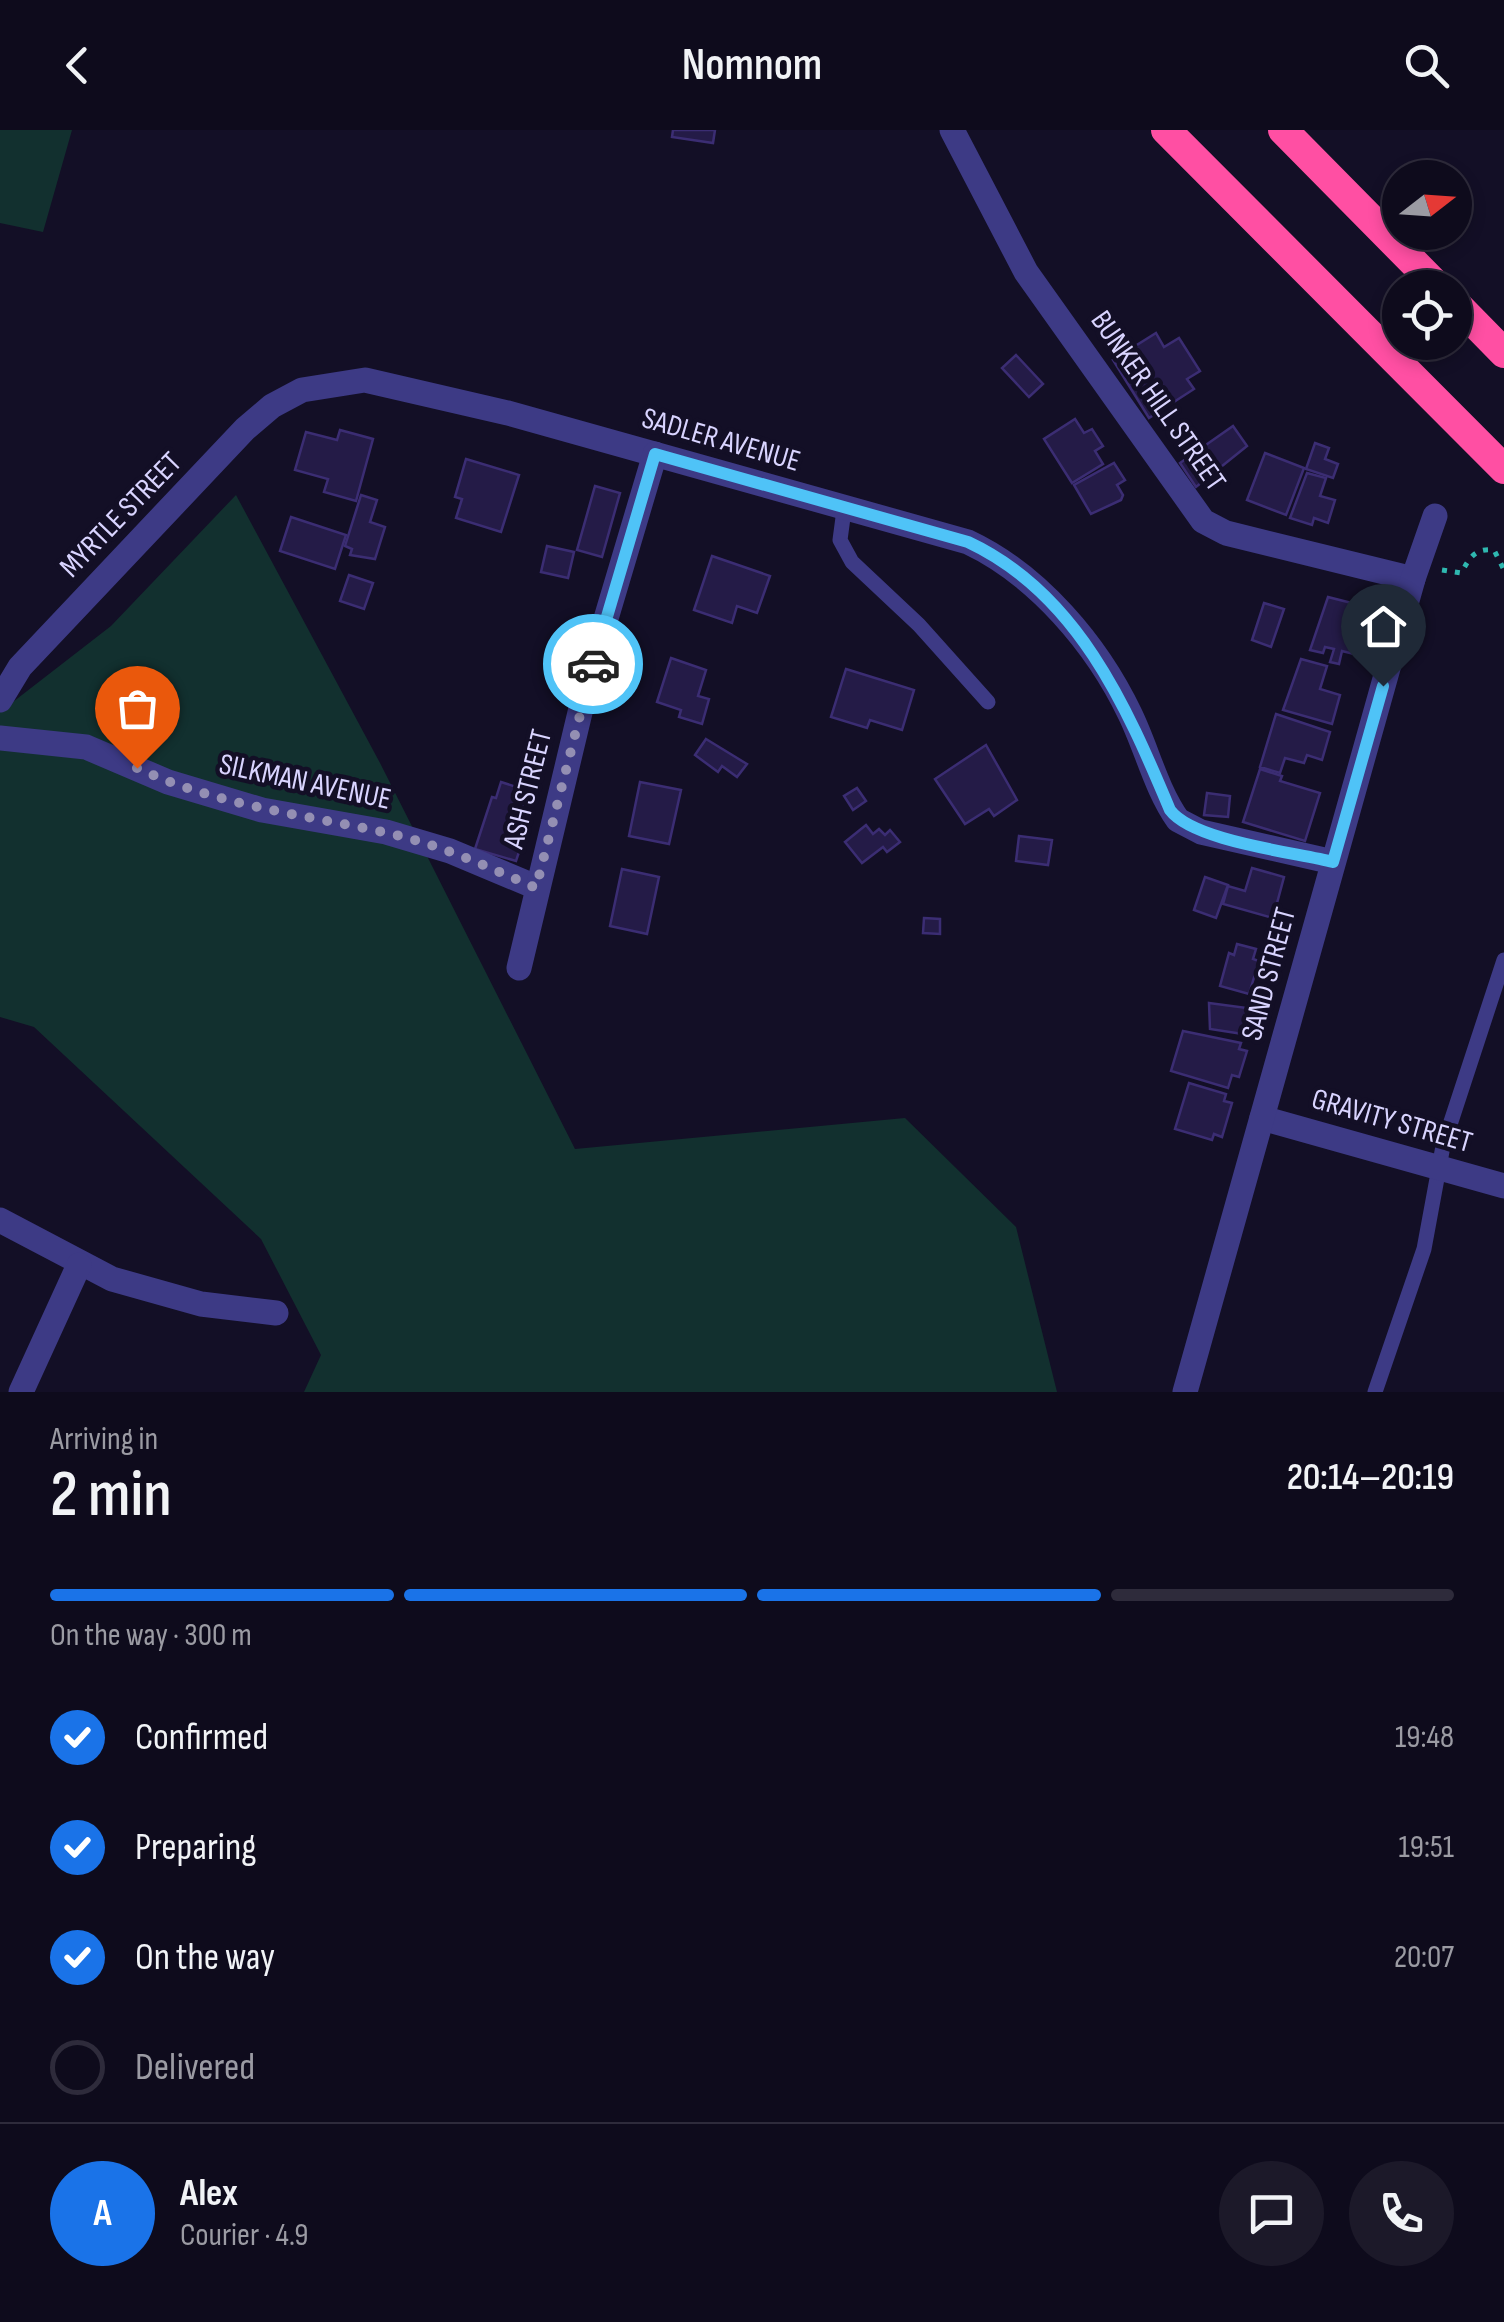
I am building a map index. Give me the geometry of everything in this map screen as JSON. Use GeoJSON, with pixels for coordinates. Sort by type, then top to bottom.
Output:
{"type":"FeatureCollection","features":[{"type":"Feature","properties":{"kind":"highway"},"geometry":{"type":"LineString","coordinates":[[1166,130],[1504,468]]}},
{"type":"Feature","properties":{"kind":"highway"},"geometry":{"type":"LineString","coordinates":[[1282,130],[1421,270]]}},
{"type":"Feature","properties":{"kind":"highway"},"geometry":{"type":"LineString","coordinates":[[1472,321],[1504,352]]}},
{"type":"Feature","properties":{"kind":"street","name":"BUNKER HILL STREET"},"geometry":{"type":"LineString","coordinates":[[952,130],[1026,272],[1203,521],[1226,533],[1413,578]]}},
{"type":"Feature","properties":{"kind":"street","name":"SADLER AVENUE"},"geometry":{"type":"LineString","coordinates":[[302,390],[365,380],[655,454],[968,542],[990,552],[1034,586],[1085,643],[1130,713],[1178,820],[1201,832],[1333,862]]}},
{"type":"Feature","properties":{"kind":"street","name":"MYRTLE STREET"},"geometry":{"type":"LineString","coordinates":[[0,700],[20,667],[245,429],[272,406],[302,390]]}},
{"type":"Feature","properties":{"kind":"street","name":"ASH STREET"},"geometry":{"type":"LineString","coordinates":[[518,968],[588,679],[655,454]]}},
{"type":"Feature","properties":{"kind":"street","name":"SAND STREET"},"geometry":{"type":"LineString","coordinates":[[1184,1392],[1413,578],[1436,516]]}},
{"type":"Feature","properties":{"kind":"street","name":"SILKMAN AVENUE"},"geometry":{"type":"LineString","coordinates":[[0,738],[86,746],[168,782],[262,810],[386,832],[450,851],[536,888]]}},
{"type":"Feature","properties":{"kind":"street","name":"GRAVITY STREET"},"geometry":{"type":"LineString","coordinates":[[1262,1118],[1504,1186]]}},
{"type":"Feature","properties":{"kind":"street"},"geometry":{"type":"LineString","coordinates":[[0,1220],[79,1265],[201,1304],[276,1313]]}},
{"type":"Feature","properties":{"kind":"street"},"geometry":{"type":"LineString","coordinates":[[21,1392],[79,1265]]}},
{"type":"Feature","properties":{"kind":"lane"},"geometry":{"type":"LineString","coordinates":[[844,510],[840,540],[852,562],[942,648],[988,702]]}},
{"type":"Feature","properties":{"kind":"lane"},"geometry":{"type":"LineString","coordinates":[[1375,1392],[1424,1249],[1438,1168],[1504,960]]}},
{"type":"Feature","properties":{"kind":"path"},"geometry":{"type":"LineString","coordinates":[[1441,570],[1461,574],[1472,554],[1482,548],[1494,550],[1504,570]]}},
{"type":"Feature","properties":{"kind":"green space"},"geometry":{"type":"Polygon","coordinates":[[[0,130],[72,130],[43,232],[0,223],[0,130]]]}},
{"type":"Feature","properties":{"kind":"green space"},"geometry":{"type":"Polygon","coordinates":[[[236,495],[380,763],[575,1149],[905,1118],[1016,1227],[1057,1392],[304,1392],[321,1355],[261,1239],[34,1027],[0,1017],[0,712],[111,626],[236,495]]]}},
{"type":"Feature","properties":{"kind":"building"},"geometry":{"type":"Polygon","coordinates":[[[673,130],[715,130],[713,143],[672,137],[673,130]]]}},
{"type":"Feature","properties":{"kind":"building"},"geometry":{"type":"Polygon","coordinates":[[[1156,333],[1164,347],[1179,338],[1200,371],[1187,379],[1194,389],[1149,418],[1113,360],[1156,333]]]}},
{"type":"Feature","properties":{"kind":"building"},"geometry":{"type":"Polygon","coordinates":[[[1016,355],[1043,384],[1029,397],[1002,368],[1016,355]]]}},
{"type":"Feature","properties":{"kind":"building"},"geometry":{"type":"Polygon","coordinates":[[[1075,419],[1084,433],[1092,429],[1103,446],[1095,451],[1103,464],[1072,483],[1044,439],[1075,419]]]}},
{"type":"Feature","properties":{"kind":"building"},"geometry":{"type":"Polygon","coordinates":[[[1233,426],[1247,446],[1196,487],[1180,463],[1233,426]]]}},
{"type":"Feature","properties":{"kind":"building"},"geometry":{"type":"Polygon","coordinates":[[[340,430],[373,439],[356,501],[324,492],[328,479],[295,470],[306,432],[337,440],[340,430]]]}},
{"type":"Feature","properties":{"kind":"building"},"geometry":{"type":"Polygon","coordinates":[[[1315,443],[1329,448],[1325,459],[1338,464],[1333,478],[1306,469],[1315,443]]]}},
{"type":"Feature","properties":{"kind":"building"},"geometry":{"type":"Polygon","coordinates":[[[1265,453],[1304,468],[1286,515],[1247,500],[1265,453]]]}},
{"type":"Feature","properties":{"kind":"building"},"geometry":{"type":"Polygon","coordinates":[[[466,459],[519,475],[501,532],[456,518],[462,499],[455,497],[466,459]]]}},
{"type":"Feature","properties":{"kind":"building"},"geometry":{"type":"Polygon","coordinates":[[[1114,463],[1125,480],[1117,485],[1123,495],[1121,500],[1091,514],[1074,485],[1114,463]]]}},
{"type":"Feature","properties":{"kind":"building"},"geometry":{"type":"Polygon","coordinates":[[[1307,473],[1326,478],[1320,496],[1335,500],[1328,523],[1314,518],[1312,525],[1290,518],[1307,473]]]}},
{"type":"Feature","properties":{"kind":"building"},"geometry":{"type":"Polygon","coordinates":[[[595,486],[620,493],[602,557],[577,550],[595,486]]]}},
{"type":"Feature","properties":{"kind":"building"},"geometry":{"type":"Polygon","coordinates":[[[361,495],[377,500],[370,522],[385,527],[375,559],[350,555],[352,549],[345,546],[361,495]]]}},
{"type":"Feature","properties":{"kind":"building"},"geometry":{"type":"Polygon","coordinates":[[[291,517],[346,535],[335,569],[280,551],[291,517]]]}},
{"type":"Feature","properties":{"kind":"building"},"geometry":{"type":"Polygon","coordinates":[[[547,546],[574,552],[568,578],[541,572],[547,546]]]}},
{"type":"Feature","properties":{"kind":"building"},"geometry":{"type":"Polygon","coordinates":[[[712,556],[770,576],[757,613],[737,606],[732,623],[694,610],[712,556]]]}},
{"type":"Feature","properties":{"kind":"building"},"geometry":{"type":"Polygon","coordinates":[[[349,575],[373,583],[364,609],[340,601],[349,575]]]}},
{"type":"Feature","properties":{"kind":"building"},"geometry":{"type":"Polygon","coordinates":[[[1328,597],[1375,609],[1371,624],[1362,622],[1354,654],[1342,651],[1339,664],[1330,662],[1334,649],[1325,647],[1323,653],[1310,650],[1328,597]]]}},
{"type":"Feature","properties":{"kind":"building"},"geometry":{"type":"Polygon","coordinates":[[[1264,603],[1284,609],[1271,647],[1252,640],[1264,603]]]}},
{"type":"Feature","properties":{"kind":"building"},"geometry":{"type":"Polygon","coordinates":[[[671,658],[706,670],[698,696],[709,699],[702,724],[679,717],[681,710],[657,702],[671,658]]]}},
{"type":"Feature","properties":{"kind":"building"},"geometry":{"type":"Polygon","coordinates":[[[1301,659],[1327,666],[1320,689],[1340,695],[1332,724],[1283,710],[1301,659]]]}},
{"type":"Feature","properties":{"kind":"building"},"geometry":{"type":"Polygon","coordinates":[[[846,669],[914,690],[902,730],[870,720],[867,728],[831,717],[846,669]]]}},
{"type":"Feature","properties":{"kind":"building"},"geometry":{"type":"Polygon","coordinates":[[[1276,714],[1330,732],[1322,760],[1307,755],[1304,763],[1285,758],[1280,773],[1260,767],[1276,714]]]}},
{"type":"Feature","properties":{"kind":"building"},"geometry":{"type":"Polygon","coordinates":[[[706,739],[747,764],[737,777],[722,766],[718,772],[695,755],[706,739]]]}},
{"type":"Feature","properties":{"kind":"building"},"geometry":{"type":"Polygon","coordinates":[[[986,745],[1017,800],[994,816],[989,809],[965,824],[935,779],[986,745]]]}},
{"type":"Feature","properties":{"kind":"building"},"geometry":{"type":"Polygon","coordinates":[[[1260,769],[1282,776],[1280,781],[1320,793],[1305,841],[1243,822],[1260,769]]]}},
{"type":"Feature","properties":{"kind":"building"},"geometry":{"type":"Polygon","coordinates":[[[501,782],[526,790],[514,844],[521,846],[516,861],[475,849],[501,782]]]}},
{"type":"Feature","properties":{"kind":"building"},"geometry":{"type":"Polygon","coordinates":[[[640,782],[681,790],[669,844],[629,836],[640,782]]]}},
{"type":"Feature","properties":{"kind":"building"},"geometry":{"type":"Polygon","coordinates":[[[857,788],[866,801],[853,810],[844,796],[857,788]]]}},
{"type":"Feature","properties":{"kind":"building"},"geometry":{"type":"Polygon","coordinates":[[[1207,793],[1230,796],[1228,817],[1204,815],[1207,793]]]}},
{"type":"Feature","properties":{"kind":"building"},"geometry":{"type":"Polygon","coordinates":[[[866,825],[873,834],[879,829],[885,835],[890,830],[900,842],[887,852],[883,847],[862,863],[845,842],[866,825]]]}},
{"type":"Feature","properties":{"kind":"building"},"geometry":{"type":"Polygon","coordinates":[[[1019,836],[1052,840],[1048,865],[1016,861],[1019,836]]]}},
{"type":"Feature","properties":{"kind":"building"},"geometry":{"type":"Polygon","coordinates":[[[1252,868],[1284,877],[1273,918],[1223,904],[1228,886],[1245,891],[1252,868]]]}},
{"type":"Feature","properties":{"kind":"building"},"geometry":{"type":"Polygon","coordinates":[[[622,869],[659,877],[647,934],[610,926],[622,869]]]}},
{"type":"Feature","properties":{"kind":"building"},"geometry":{"type":"Polygon","coordinates":[[[1205,877],[1228,885],[1216,918],[1194,910],[1205,877]]]}},
{"type":"Feature","properties":{"kind":"building"},"geometry":{"type":"Polygon","coordinates":[[[924,918],[940,919],[940,934],[923,933],[924,918]]]}},
{"type":"Feature","properties":{"kind":"building"},"geometry":{"type":"Polygon","coordinates":[[[1237,944],[1256,949],[1253,959],[1259,961],[1249,994],[1220,986],[1229,953],[1234,955],[1237,944]]]}},
{"type":"Feature","properties":{"kind":"building"},"geometry":{"type":"Polygon","coordinates":[[[1209,1003],[1247,1008],[1243,1034],[1210,1029],[1209,1003]]]}},
{"type":"Feature","properties":{"kind":"building"},"geometry":{"type":"Polygon","coordinates":[[[1183,1031],[1241,1043],[1239,1049],[1247,1051],[1239,1077],[1232,1075],[1228,1088],[1171,1071],[1183,1031]]]}},
{"type":"Feature","properties":{"kind":"building"},"geometry":{"type":"Polygon","coordinates":[[[1189,1083],[1226,1094],[1224,1101],[1232,1103],[1222,1137],[1214,1134],[1212,1140],[1175,1129],[1189,1083]]]}},
{"type":"Feature","properties":{"kind":"way so far"},"geometry":{"type":"LineString","coordinates":[[137,768],[168,782],[262,810],[386,832],[450,851],[536,888],[593,664]]}},
{"type":"Feature","properties":{"kind":"route"},"geometry":{"type":"LineString","coordinates":[[593,664],[655,454],[968,542],[1006,563],[1068,623],[1109,676],[1130,713],[1170,810],[1178,820],[1201,832],[1333,862],[1383,686]]}}]}
